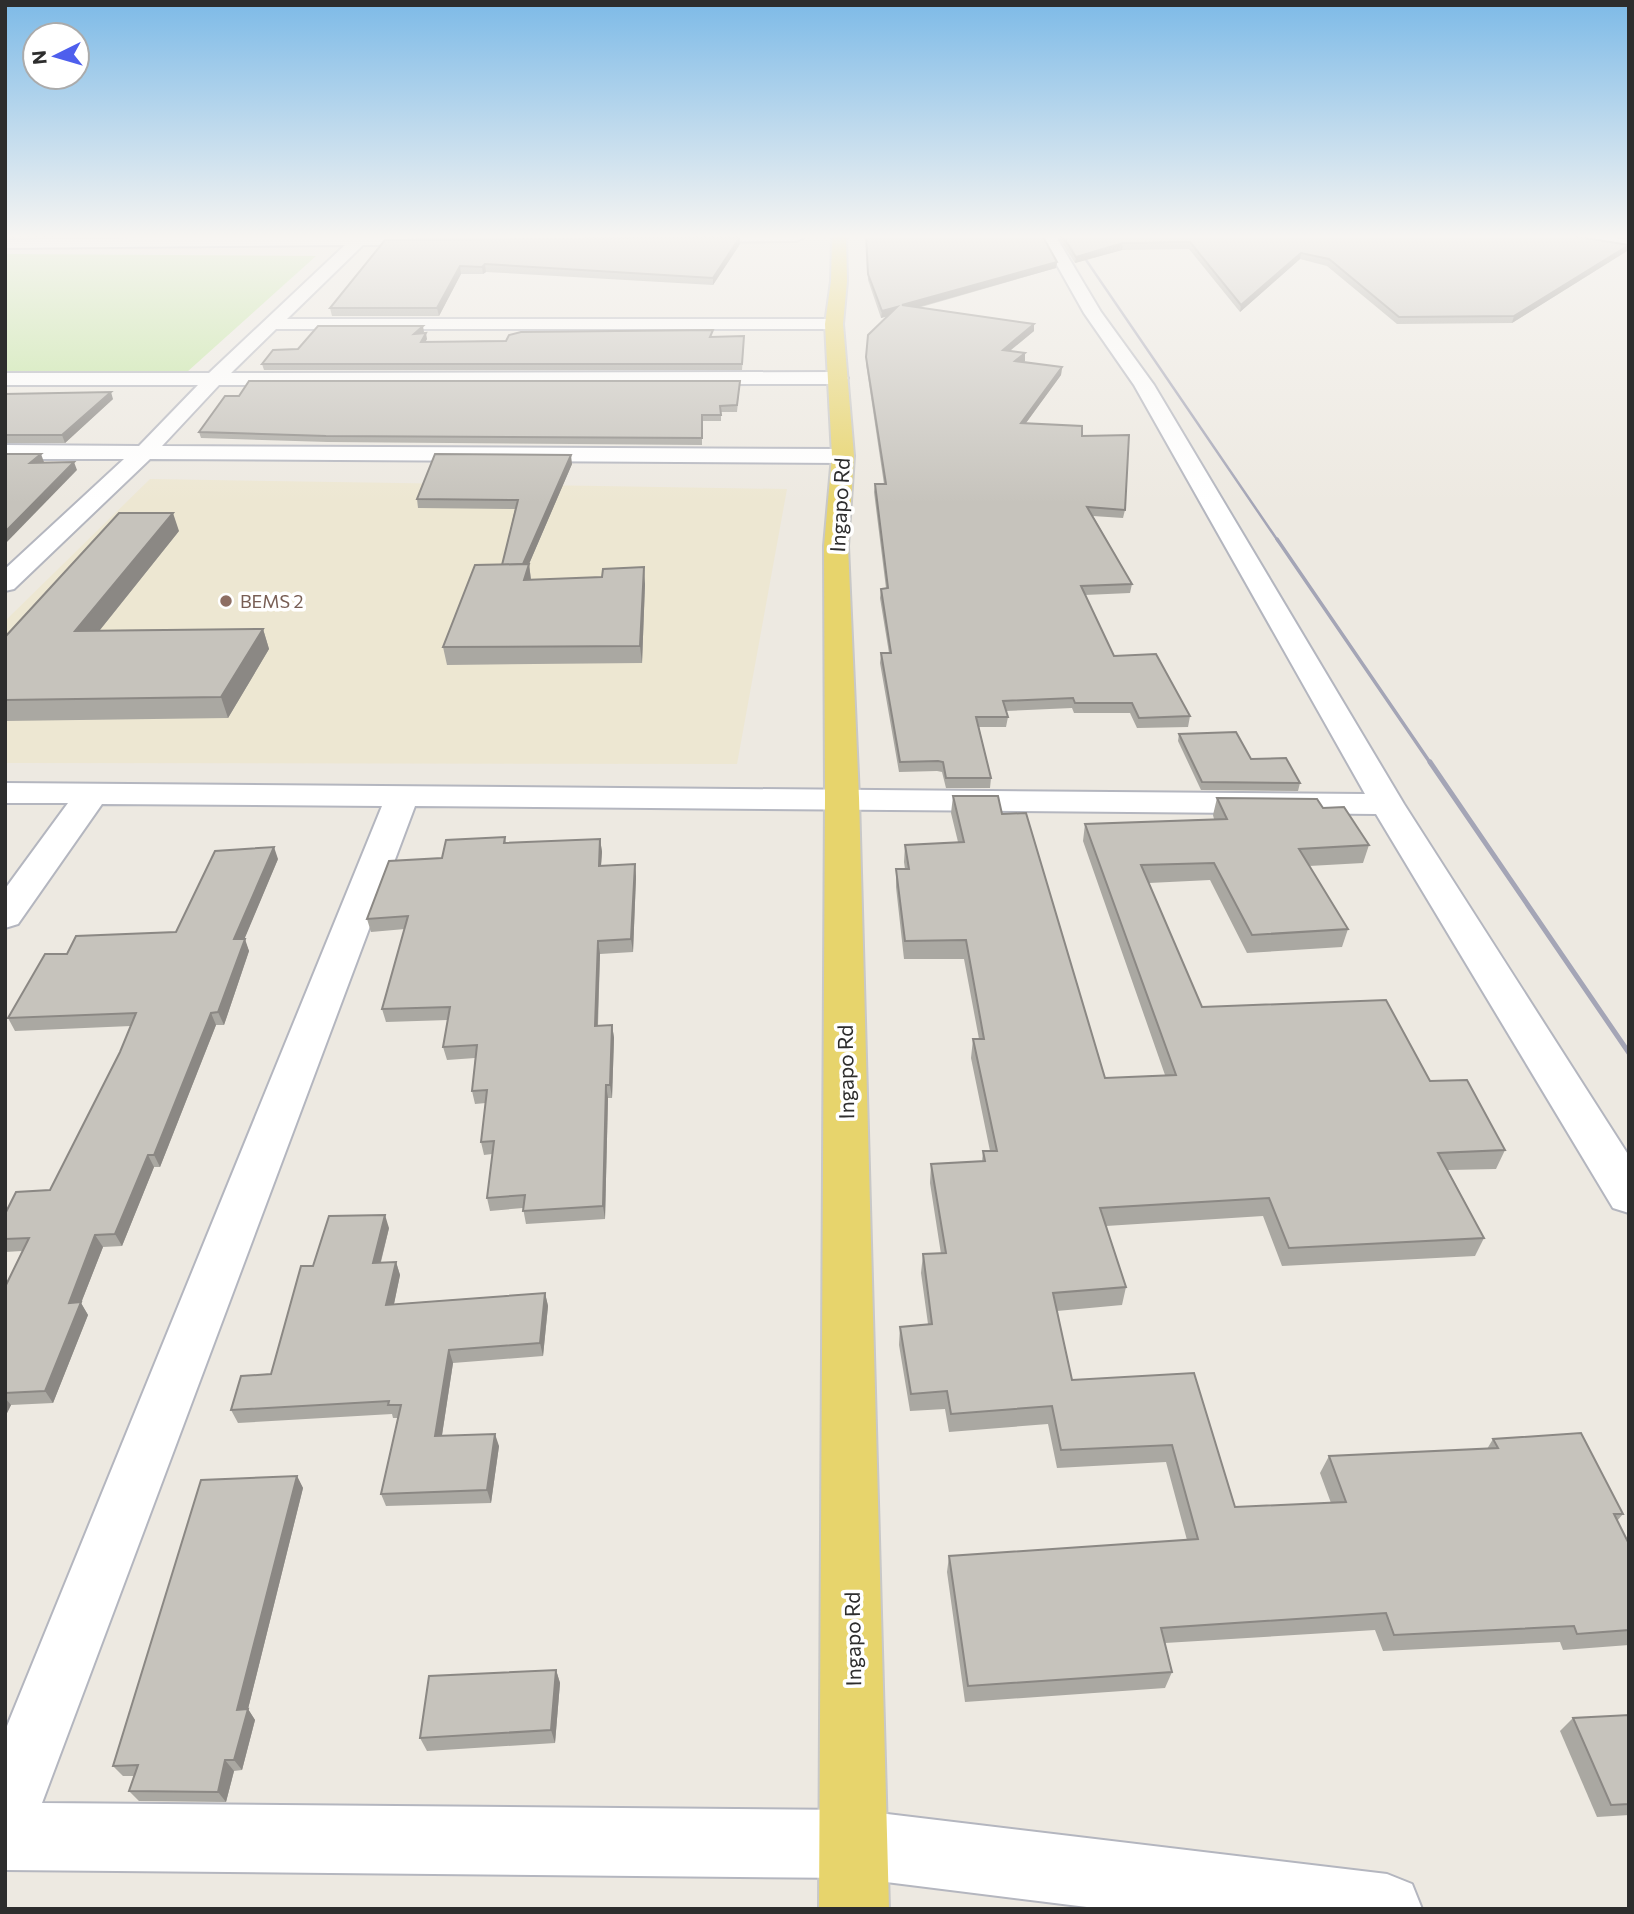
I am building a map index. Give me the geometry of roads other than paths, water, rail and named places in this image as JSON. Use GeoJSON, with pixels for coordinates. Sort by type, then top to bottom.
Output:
{"type":"FeatureCollection","features":[{"type":"Feature","properties":{"kind":"main road","name":"Ingapo Rd"},"geometry":{"type":"LineString","coordinates":[[834,324],[843,456],[836,546],[842,798],[854,1877]]}},
{"type":"Feature","properties":{"kind":"street"},"geometry":{"type":"LineString","coordinates":[[5,583],[145,452],[213,380],[272,324]]}},
{"type":"Feature","properties":{"kind":"street"},"geometry":{"type":"LineString","coordinates":[[1101,324],[1144,385],[1387,804],[1629,1195]]}},
{"type":"Feature","properties":{"kind":"street"},"geometry":{"type":"LineString","coordinates":[[5,379],[838,378]]}},
{"type":"Feature","properties":{"kind":"street"},"geometry":{"type":"LineString","coordinates":[[5,452],[843,456]]}},
{"type":"Feature","properties":{"kind":"street"},"geometry":{"type":"LineString","coordinates":[[5,550],[41,550]]}},
{"type":"Feature","properties":{"kind":"street"},"geometry":{"type":"LineString","coordinates":[[5,793],[1387,804]]}},
{"type":"Feature","properties":{"kind":"street"},"geometry":{"type":"LineString","coordinates":[[5,916],[93,793]]}},
{"type":"Feature","properties":{"kind":"street"},"geometry":{"type":"LineString","coordinates":[[5,1813],[403,795]]}},
{"type":"Feature","properties":{"kind":"street"},"geometry":{"type":"LineString","coordinates":[[5,1836],[854,1877],[1387,1909]]}},
{"type":"Feature","properties":{"kind":"railway"},"geometry":{"type":"LineString","coordinates":[[1130,324],[1278,541]]}},
{"type":"Feature","properties":{"kind":"railway"},"geometry":{"type":"LineString","coordinates":[[1277,539],[1431,764]]}},
{"type":"Feature","properties":{"kind":"railway"},"geometry":{"type":"LineString","coordinates":[[1430,762],[1629,1053]]}},
{"type":"Feature","properties":{"kind":"place","name":"BEMS 2"},"geometry":{"type":"Point","coordinates":[226,601]}}]}
